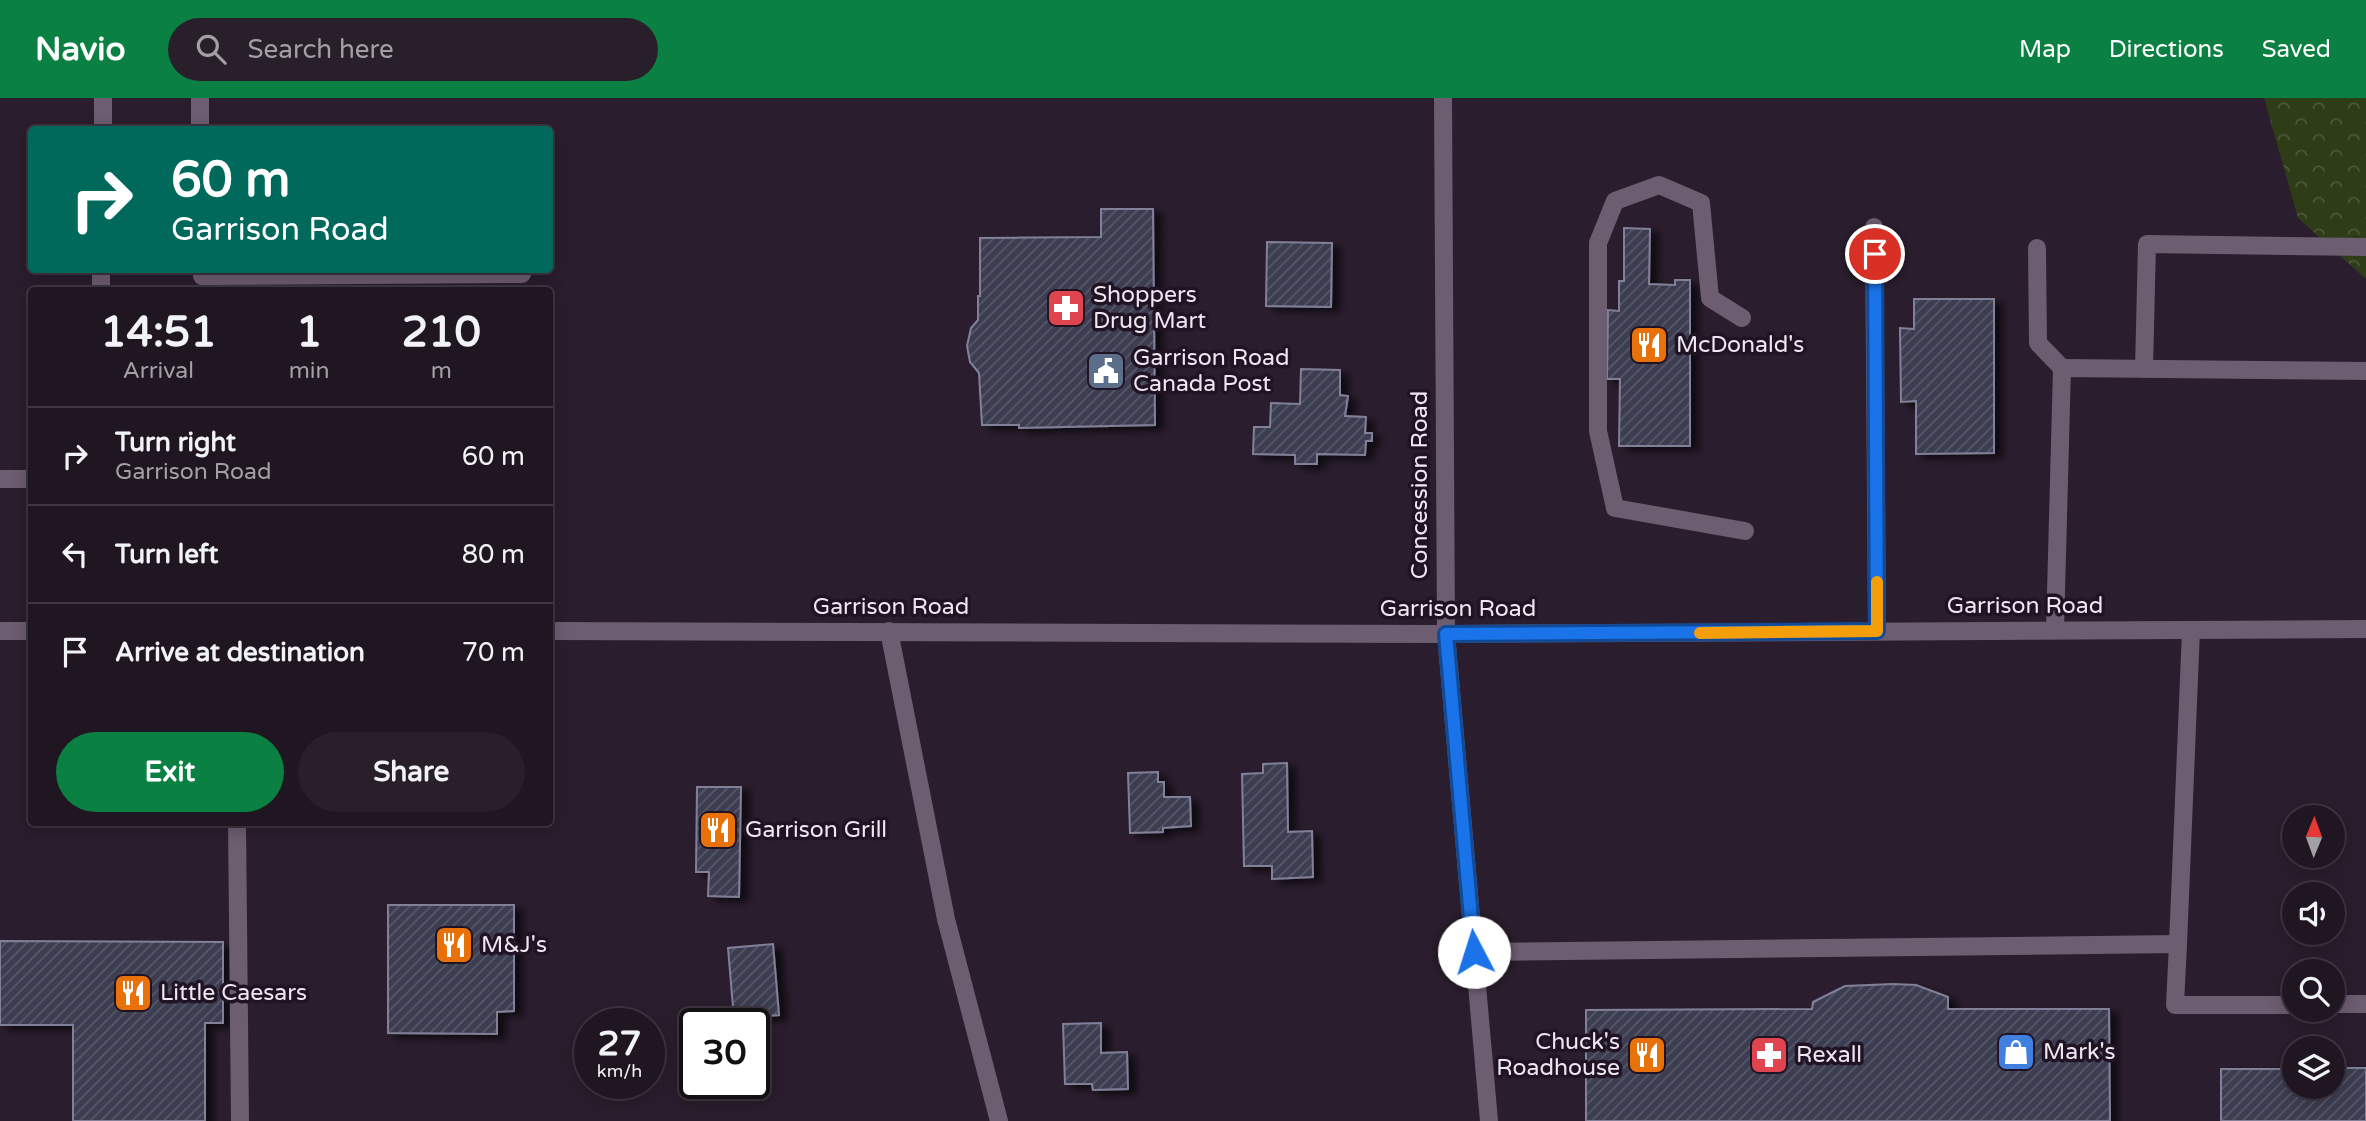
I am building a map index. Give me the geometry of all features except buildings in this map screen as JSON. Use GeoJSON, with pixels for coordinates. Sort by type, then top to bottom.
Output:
{"type":"FeatureCollection","features":[{"type":"Feature","properties":{"kind":"main road"},"geometry":{"type":"LineString","coordinates":[[103,98],[103,126]]}},
{"type":"Feature","properties":{"kind":"main road"},"geometry":{"type":"LineString","coordinates":[[200,98],[200,126]]}},
{"type":"Feature","properties":{"kind":"main road","name":"Concession Road"},"geometry":{"type":"LineString","coordinates":[[1443,98],[1446,634],[1489,1121]]}},
{"type":"Feature","properties":{"kind":"main road"},"geometry":{"type":"LineString","coordinates":[[1742,318],[1710,298],[1701,203],[1659,185],[1615,201],[1598,243],[1598,431],[1615,508],[1745,531]]}},
{"type":"Feature","properties":{"kind":"main road"},"geometry":{"type":"LineString","coordinates":[[1874,227],[1877,631]]}},
{"type":"Feature","properties":{"kind":"main road"},"geometry":{"type":"LineString","coordinates":[[2144,369],[2147,244],[2366,247]]}},
{"type":"Feature","properties":{"kind":"main road"},"geometry":{"type":"LineString","coordinates":[[2036,248],[2038,343],[2062,368],[2055,630]]}},
{"type":"Feature","properties":{"kind":"main road"},"geometry":{"type":"LineString","coordinates":[[202,279],[279,283],[522,274]]}},
{"type":"Feature","properties":{"kind":"main road"},"geometry":{"type":"LineString","coordinates":[[2062,368],[2366,371]]}},
{"type":"Feature","properties":{"kind":"main road"},"geometry":{"type":"LineString","coordinates":[[0,480],[28,479]]}},
{"type":"Feature","properties":{"kind":"main road","name":"Garrison Road"},"geometry":{"type":"LineString","coordinates":[[553,631],[1446,634],[2366,629]]}},
{"type":"Feature","properties":{"kind":"main road"},"geometry":{"type":"LineString","coordinates":[[2191,630],[2175,1005],[2282,1005]]}},
{"type":"Feature","properties":{"kind":"main road"},"geometry":{"type":"LineString","coordinates":[[0,631],[28,631]]}},
{"type":"Feature","properties":{"kind":"main road"},"geometry":{"type":"LineString","coordinates":[[889,631],[946,919],[999,1121]]}},
{"type":"Feature","properties":{"kind":"main road"},"geometry":{"type":"LineString","coordinates":[[237,826],[240,1121]]}},
{"type":"Feature","properties":{"kind":"main road"},"geometry":{"type":"LineString","coordinates":[[1474,952],[2178,944]]}},
{"type":"Feature","properties":{"kind":"main road"},"geometry":{"type":"LineString","coordinates":[[2345,1004],[2366,1004]]}},
{"type":"Feature","properties":{"kind":"green space"},"geometry":{"type":"Polygon","coordinates":[[[2264,98],[2366,98],[2366,279],[2298,218],[2264,98]]]}},
{"type":"Feature","properties":{"kind":"slow traffic"},"geometry":{"type":"LineString","coordinates":[[1700,633],[1877,631],[1877,582]]}},
{"type":"Feature","properties":{"kind":"place","name":"Shoppers Drug Mart"},"geometry":{"type":"Point","coordinates":[1066,308]}},
{"type":"Feature","properties":{"kind":"place","name":"McDonald's"},"geometry":{"type":"Point","coordinates":[1649,345]}},
{"type":"Feature","properties":{"kind":"place","name":"Garrison Road Canada Post"},"geometry":{"type":"Point","coordinates":[1106,371]}},
{"type":"Feature","properties":{"kind":"place","name":"Garrison Grill"},"geometry":{"type":"Point","coordinates":[718,830]}},
{"type":"Feature","properties":{"kind":"place","name":"M&J's"},"geometry":{"type":"Point","coordinates":[454,945]}},
{"type":"Feature","properties":{"kind":"place","name":"Little Caesars"},"geometry":{"type":"Point","coordinates":[133,993]}},
{"type":"Feature","properties":{"kind":"place","name":"Mark's"},"geometry":{"type":"Point","coordinates":[2016,1052]}},
{"type":"Feature","properties":{"kind":"place","name":"Chuck's Roadhouse"},"geometry":{"type":"Point","coordinates":[1647,1055]}},
{"type":"Feature","properties":{"kind":"place","name":"Rexall"},"geometry":{"type":"Point","coordinates":[1769,1055]}},
{"type":"Feature","properties":{"kind":"route"},"geometry":{"type":"LineString","coordinates":[[1474,952],[1446,634],[1877,631],[1875,254]]}}]}
